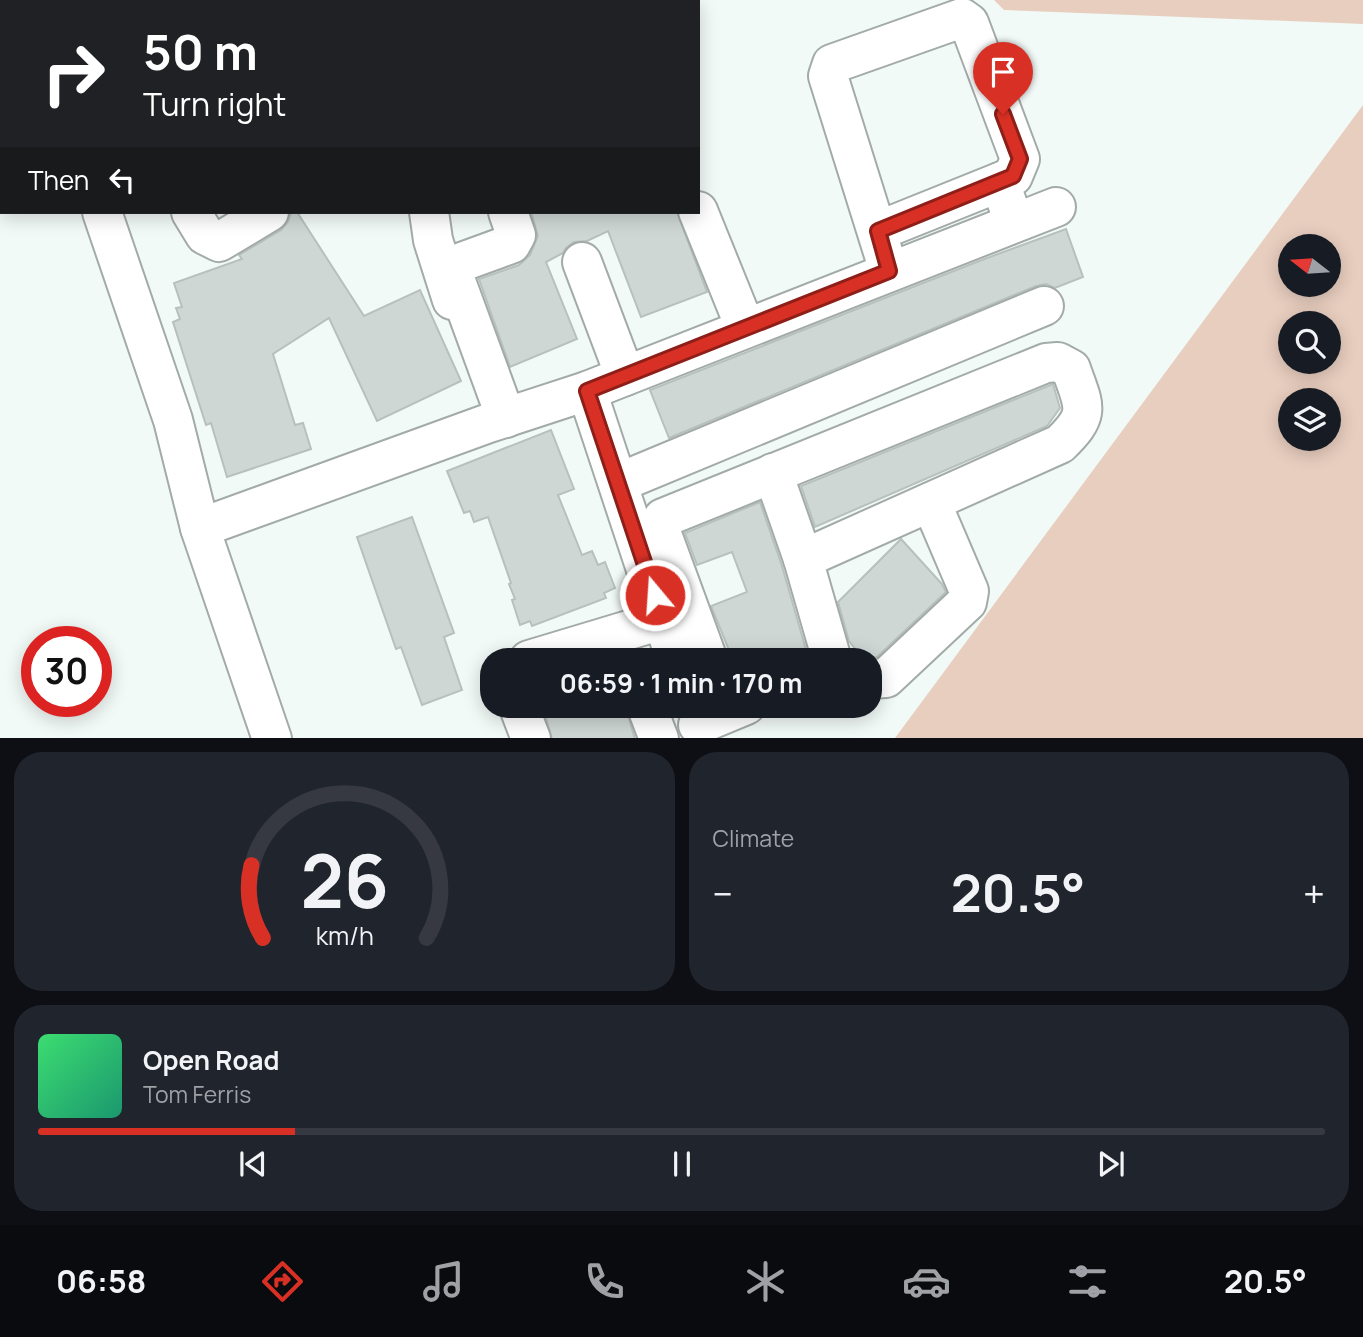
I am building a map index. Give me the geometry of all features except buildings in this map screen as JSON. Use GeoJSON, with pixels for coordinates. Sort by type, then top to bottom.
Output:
{"type":"FeatureCollection","features":[{"type":"Feature","properties":{"kind":"street"},"geometry":{"type":"LineString","coordinates":[[878,231],[1013,176],[1020,159],[969,23],[962,18],[832,64],[828,76],[889,271]]}},
{"type":"Feature","properties":{"kind":"street"},"geometry":{"type":"LineString","coordinates":[[1000,182],[1014,223]]}},
{"type":"Feature","properties":{"kind":"street"},"geometry":{"type":"LineString","coordinates":[[200,528],[587,391],[1056,207]]}},
{"type":"Feature","properties":{"kind":"street"},"geometry":{"type":"LineString","coordinates":[[103,214],[173,420],[200,528],[272,738]]}},
{"type":"Feature","properties":{"kind":"street"},"geometry":{"type":"LineString","coordinates":[[192,214],[205,235],[219,242],[266,214]]}},
{"type":"Feature","properties":{"kind":"street"},"geometry":{"type":"LineString","coordinates":[[429,214],[433,240],[497,421]]}},
{"type":"Feature","properties":{"kind":"street"},"geometry":{"type":"LineString","coordinates":[[497,421],[453,273],[459,263],[511,244],[516,235],[509,214]]}},
{"type":"Feature","properties":{"kind":"street"},"geometry":{"type":"LineString","coordinates":[[699,214],[745,327]]}},
{"type":"Feature","properties":{"kind":"street"},"geometry":{"type":"LineString","coordinates":[[582,262],[625,376]]}},
{"type":"Feature","properties":{"kind":"street"},"geometry":{"type":"LineString","coordinates":[[618,483],[1044,306]]}},
{"type":"Feature","properties":{"kind":"street"},"geometry":{"type":"LineString","coordinates":[[704,648],[659,526],[663,518],[1046,363],[1058,362],[1071,369],[1084,407],[1077,428],[1060,444],[803,559]]}},
{"type":"Feature","properties":{"kind":"street"},"geometry":{"type":"LineString","coordinates":[[587,391],[672,648]]}},
{"type":"Feature","properties":{"kind":"street"},"geometry":{"type":"LineString","coordinates":[[773,473],[803,559],[829,648]]}},
{"type":"Feature","properties":{"kind":"street"},"geometry":{"type":"LineString","coordinates":[[882,678],[886,678],[967,602],[969,591],[931,502]]}},
{"type":"Feature","properties":{"kind":"street"},"geometry":{"type":"LineString","coordinates":[[624,646],[662,620]]}},
{"type":"Feature","properties":{"kind":"street"},"geometry":{"type":"LineString","coordinates":[[523,718],[531,738]]}},
{"type":"Feature","properties":{"kind":"street"},"geometry":{"type":"LineString","coordinates":[[651,718],[659,738]]}},
{"type":"Feature","properties":{"kind":"shaded area"},"geometry":{"type":"Polygon","coordinates":[[[994,0],[1363,0],[1363,24],[1004,10],[994,0]]]}},
{"type":"Feature","properties":{"kind":"shaded area"},"geometry":{"type":"Polygon","coordinates":[[[1363,105],[1363,738],[895,738],[1363,105]]]}},
{"type":"Feature","properties":{"kind":"route"},"geometry":{"type":"LineString","coordinates":[[655,595],[587,391],[889,271],[878,231],[1013,176],[1020,159],[1003,114]]}}]}
